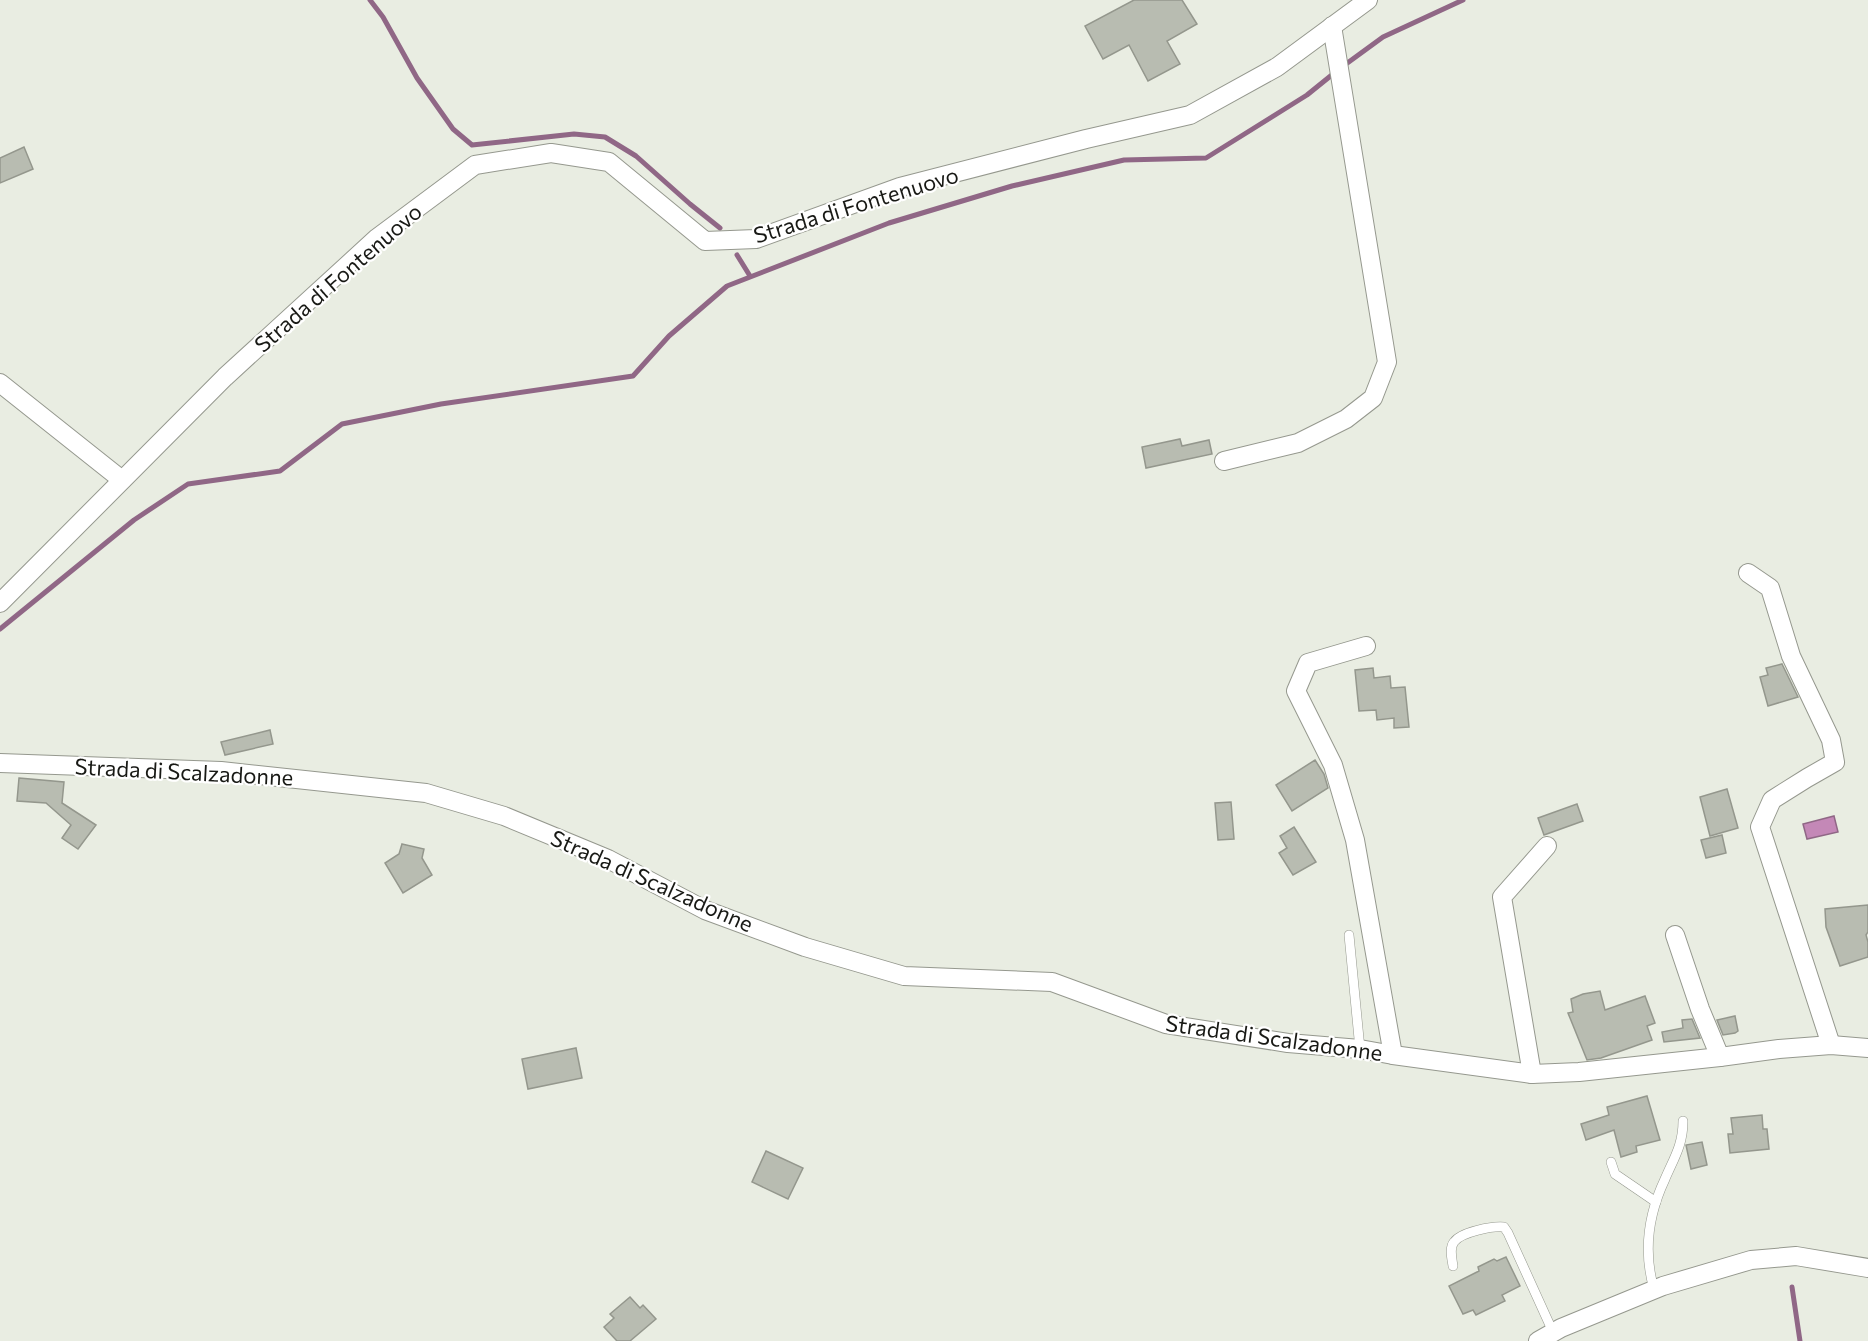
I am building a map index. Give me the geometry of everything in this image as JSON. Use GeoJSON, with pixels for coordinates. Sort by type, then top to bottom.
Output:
{"type":"FeatureCollection","features":[{"type":"Feature","properties":{"kind":"street","name":"Strada di Fontenuovo"},"geometry":{"type":"LineString","coordinates":[[0,603],[225,377],[377,238],[475,165],[551,153],[609,162],[705,241],[756,239],[900,187],[1190,115],[1277,67],[1368,0]]}},
{"type":"Feature","properties":{"kind":"street"},"geometry":{"type":"LineString","coordinates":[[1224,461],[1298,443],[1346,419],[1373,398],[1387,363],[1332,26]]}},
{"type":"Feature","properties":{"kind":"street"},"geometry":{"type":"LineString","coordinates":[[0,383],[122,480]]}},
{"type":"Feature","properties":{"kind":"street"},"geometry":{"type":"LineString","coordinates":[[1748,573],[1770,588],[1791,656],[1831,740],[1835,762],[1772,801],[1760,827],[1831,1046]]}},
{"type":"Feature","properties":{"kind":"street"},"geometry":{"type":"LineString","coordinates":[[1366,646],[1308,663],[1296,691],[1333,765],[1355,840],[1393,1055]]}},
{"type":"Feature","properties":{"kind":"street","name":"Strada di Scalzadonne"},"geometry":{"type":"LineString","coordinates":[[0,763],[221,771],[426,793],[504,816],[608,859],[705,910],[805,947],[904,976],[1052,982],[1166,1024],[1532,1074],[1579,1072],[1779,1049],[1831,1046],[1868,1048]]}},
{"type":"Feature","properties":{"kind":"street"},"geometry":{"type":"LineString","coordinates":[[1532,1074],[1502,897],[1547,846]]}},
{"type":"Feature","properties":{"kind":"street"},"geometry":{"type":"LineString","coordinates":[[1675,935],[1700,1010],[1720,1057]]}},
{"type":"Feature","properties":{"kind":"street"},"geometry":{"type":"LineString","coordinates":[[1546,1337],[1654,1289],[1751,1260],[1796,1256],[1868,1268]]}},
{"type":"Feature","properties":{"kind":"lane"},"geometry":{"type":"LineString","coordinates":[[1349,935],[1360,1049]]}},
{"type":"Feature","properties":{"kind":"lane"},"geometry":{"type":"LineString","coordinates":[[1654,1289],[1647,1259],[1648,1230],[1663,1181],[1683,1138],[1683,1121]]}},
{"type":"Feature","properties":{"kind":"lane"},"geometry":{"type":"LineString","coordinates":[[1611,1162],[1615,1174],[1656,1202]]}},
{"type":"Feature","properties":{"kind":"lane"},"geometry":{"type":"LineString","coordinates":[[1453,1266],[1451,1248],[1454,1242],[1465,1234],[1496,1226],[1504,1227],[1546,1337]]}},
{"type":"Feature","properties":{"kind":"shaded area"},"geometry":{"type":"Polygon","coordinates":[[[1834,816],[1838,832],[1807,839],[1803,824],[1834,816]]]}},
{"type":"Feature","properties":{"kind":"building"},"geometry":{"type":"Polygon","coordinates":[[[1134,0],[1182,0],[1197,24],[1167,41],[1180,64],[1148,81],[1129,45],[1103,59],[1085,26],[1134,0]]]}},
{"type":"Feature","properties":{"kind":"building"},"geometry":{"type":"Polygon","coordinates":[[[24,147],[33,169],[0,183],[0,158],[24,147]]]}},
{"type":"Feature","properties":{"kind":"building"},"geometry":{"type":"Polygon","coordinates":[[[1180,439],[1182,446],[1209,440],[1212,454],[1146,468],[1142,447],[1180,439]]]}},
{"type":"Feature","properties":{"kind":"building"},"geometry":{"type":"Polygon","coordinates":[[[1782,664],[1798,697],[1768,706],[1760,677],[1768,675],[1766,668],[1782,664]]]}},
{"type":"Feature","properties":{"kind":"building"},"geometry":{"type":"Polygon","coordinates":[[[1373,668],[1374,678],[1390,676],[1391,688],[1405,687],[1409,727],[1394,728],[1394,718],[1377,720],[1376,710],[1359,711],[1355,670],[1373,668]]]}},
{"type":"Feature","properties":{"kind":"building"},"geometry":{"type":"Polygon","coordinates":[[[270,730],[273,744],[225,755],[221,742],[270,730]]]}},
{"type":"Feature","properties":{"kind":"building"},"geometry":{"type":"Polygon","coordinates":[[[1315,760],[1324,774],[1328,788],[1292,811],[1276,785],[1315,760]]]}},
{"type":"Feature","properties":{"kind":"building"},"geometry":{"type":"Polygon","coordinates":[[[19,778],[64,782],[62,803],[96,825],[78,849],[62,838],[71,825],[46,803],[17,801],[19,778]]]}},
{"type":"Feature","properties":{"kind":"building"},"geometry":{"type":"Polygon","coordinates":[[[1727,789],[1738,828],[1710,836],[1700,797],[1727,789]]]}},
{"type":"Feature","properties":{"kind":"building"},"geometry":{"type":"Polygon","coordinates":[[[1231,802],[1234,839],[1218,840],[1215,803],[1231,802]]]}},
{"type":"Feature","properties":{"kind":"building"},"geometry":{"type":"Polygon","coordinates":[[[1577,804],[1583,821],[1544,835],[1538,818],[1577,804]]]}},
{"type":"Feature","properties":{"kind":"building"},"geometry":{"type":"Polygon","coordinates":[[[1294,827],[1316,862],[1293,875],[1279,853],[1287,848],[1280,836],[1294,827]]]}},
{"type":"Feature","properties":{"kind":"building"},"geometry":{"type":"Polygon","coordinates":[[[1722,835],[1726,853],[1706,858],[1701,840],[1722,835]]]}},
{"type":"Feature","properties":{"kind":"building"},"geometry":{"type":"Polygon","coordinates":[[[402,844],[424,849],[422,858],[432,875],[403,893],[385,863],[399,854],[402,844]]]}},
{"type":"Feature","properties":{"kind":"building"},"geometry":{"type":"Polygon","coordinates":[[[1868,905],[1866,935],[1868,957],[1840,966],[1826,927],[1825,909],[1868,905]]]}},
{"type":"Feature","properties":{"kind":"building"},"geometry":{"type":"Polygon","coordinates":[[[1600,991],[1605,1010],[1645,996],[1655,1023],[1647,1026],[1652,1040],[1601,1058],[1587,1060],[1568,1013],[1573,1012],[1571,999],[1600,991]]]}},
{"type":"Feature","properties":{"kind":"building"},"geometry":{"type":"Polygon","coordinates":[[[1735,1016],[1738,1031],[1723,1035],[1717,1020],[1735,1016]]]}},
{"type":"Feature","properties":{"kind":"building"},"geometry":{"type":"Polygon","coordinates":[[[1692,1019],[1700,1038],[1664,1042],[1662,1032],[1683,1028],[1682,1020],[1692,1019]]]}},
{"type":"Feature","properties":{"kind":"building"},"geometry":{"type":"Polygon","coordinates":[[[576,1048],[582,1078],[528,1089],[522,1059],[576,1048]]]}},
{"type":"Feature","properties":{"kind":"building"},"geometry":{"type":"Polygon","coordinates":[[[1647,1096],[1660,1140],[1636,1146],[1637,1152],[1621,1157],[1614,1130],[1586,1140],[1581,1124],[1609,1115],[1607,1107],[1647,1096]]]}},
{"type":"Feature","properties":{"kind":"building"},"geometry":{"type":"Polygon","coordinates":[[[1762,1115],[1763,1129],[1767,1129],[1769,1149],[1730,1153],[1728,1134],[1733,1134],[1731,1118],[1762,1115]]]}},
{"type":"Feature","properties":{"kind":"building"},"geometry":{"type":"Polygon","coordinates":[[[1702,1142],[1707,1165],[1691,1169],[1686,1145],[1702,1142]]]}},
{"type":"Feature","properties":{"kind":"building"},"geometry":{"type":"Polygon","coordinates":[[[766,1151],[803,1168],[788,1199],[752,1182],[766,1151]]]}},
{"type":"Feature","properties":{"kind":"building"},"geometry":{"type":"Polygon","coordinates":[[[1506,1257],[1520,1286],[1502,1295],[1505,1301],[1476,1315],[1473,1310],[1463,1314],[1449,1286],[1479,1271],[1478,1267],[1494,1259],[1497,1261],[1506,1257]]]}},
{"type":"Feature","properties":{"kind":"building"},"geometry":{"type":"Polygon","coordinates":[[[630,1297],[640,1308],[643,1305],[656,1319],[630,1341],[617,1341],[604,1327],[614,1318],[610,1314],[630,1297]]]}},
{"type":"Feature","properties":{"kind":"waterway"},"geometry":{"type":"LineString","coordinates":[[370,0],[383,17],[417,78],[453,129],[472,145],[574,134],[605,137],[636,156],[720,228]]}},
{"type":"Feature","properties":{"kind":"waterway"},"geometry":{"type":"LineString","coordinates":[[1346,64],[1383,37],[1463,0]]}},
{"type":"Feature","properties":{"kind":"waterway"},"geometry":{"type":"LineString","coordinates":[[0,629],[134,520],[188,484],[280,471],[342,424],[441,404],[633,376],[669,336],[727,286],[889,223],[1012,186],[1124,160],[1206,158],[1307,95],[1333,74]]}},
{"type":"Feature","properties":{"kind":"waterway"},"geometry":{"type":"LineString","coordinates":[[737,255],[750,276]]}},
{"type":"Feature","properties":{"kind":"waterway"},"geometry":{"type":"LineString","coordinates":[[1792,1287],[1800,1341]]}}]}
